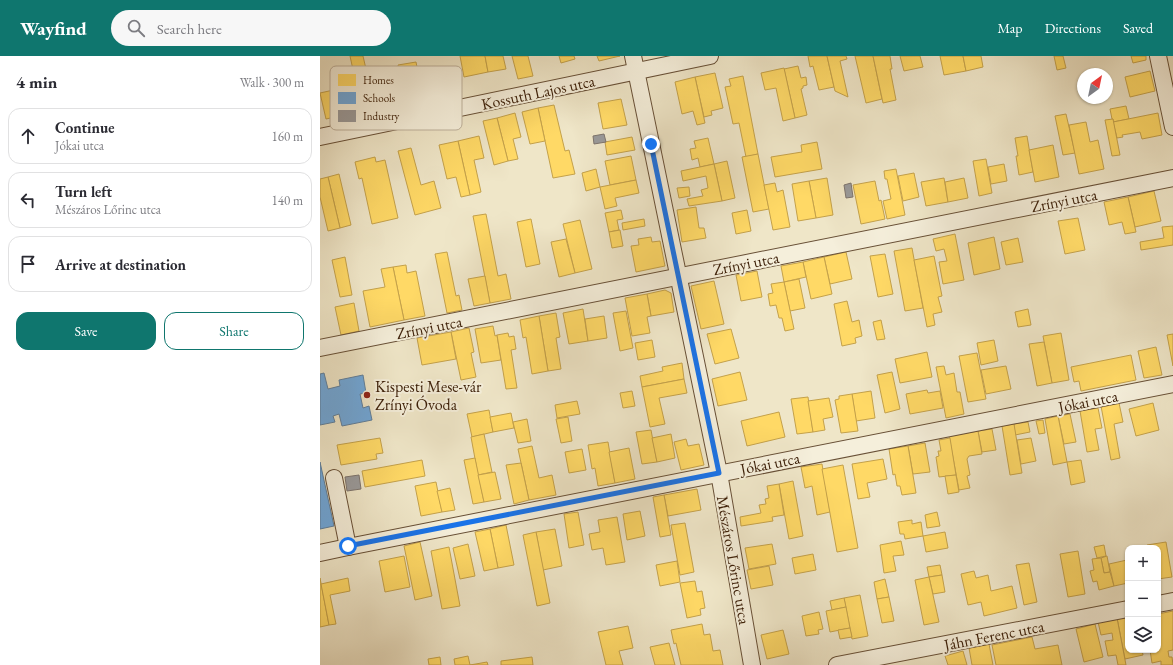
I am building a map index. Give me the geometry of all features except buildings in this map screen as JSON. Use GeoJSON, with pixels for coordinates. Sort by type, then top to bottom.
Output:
{"type":"FeatureCollection","features":[{"type":"Feature","properties":{"kind":"street","name":"Kossuth Lajos utca"},"geometry":{"type":"LineString","coordinates":[[462,104],[635,64],[710,56]]}},
{"type":"Feature","properties":{"kind":"street"},"geometry":{"type":"LineString","coordinates":[[1158,56],[1173,127]]}},
{"type":"Feature","properties":{"kind":"street","name":"Mészáros Lőrinc utca"},"geometry":{"type":"LineString","coordinates":[[635,64],[719,473],[752,665]]}},
{"type":"Feature","properties":{"kind":"street","name":"Kossuth Lajos utca"},"geometry":{"type":"LineString","coordinates":[[320,137],[350,130]]}},
{"type":"Feature","properties":{"kind":"street","name":"Zrínyi utca"},"geometry":{"type":"LineString","coordinates":[[320,348],[1173,178]]}},
{"type":"Feature","properties":{"kind":"street","name":"Jókai utca"},"geometry":{"type":"LineString","coordinates":[[320,553],[348,546],[1173,384]]}},
{"type":"Feature","properties":{"kind":"street"},"geometry":{"type":"LineString","coordinates":[[334,478],[348,546]]}},
{"type":"Feature","properties":{"kind":"street"},"geometry":{"type":"LineString","coordinates":[[1161,603],[1173,601]]}},
{"type":"Feature","properties":{"kind":"street","name":"Jáhn Ferenc utca"},"geometry":{"type":"LineString","coordinates":[[836,665],[1125,610]]}},
{"type":"Feature","properties":{"kind":"place","name":"Kispesti Mese-vár Zrínyi Óvoda"},"geometry":{"type":"Point","coordinates":[367,395]}},
{"type":"Feature","properties":{"kind":"route"},"geometry":{"type":"LineString","coordinates":[[348,546],[719,473],[651,144]]}}]}
